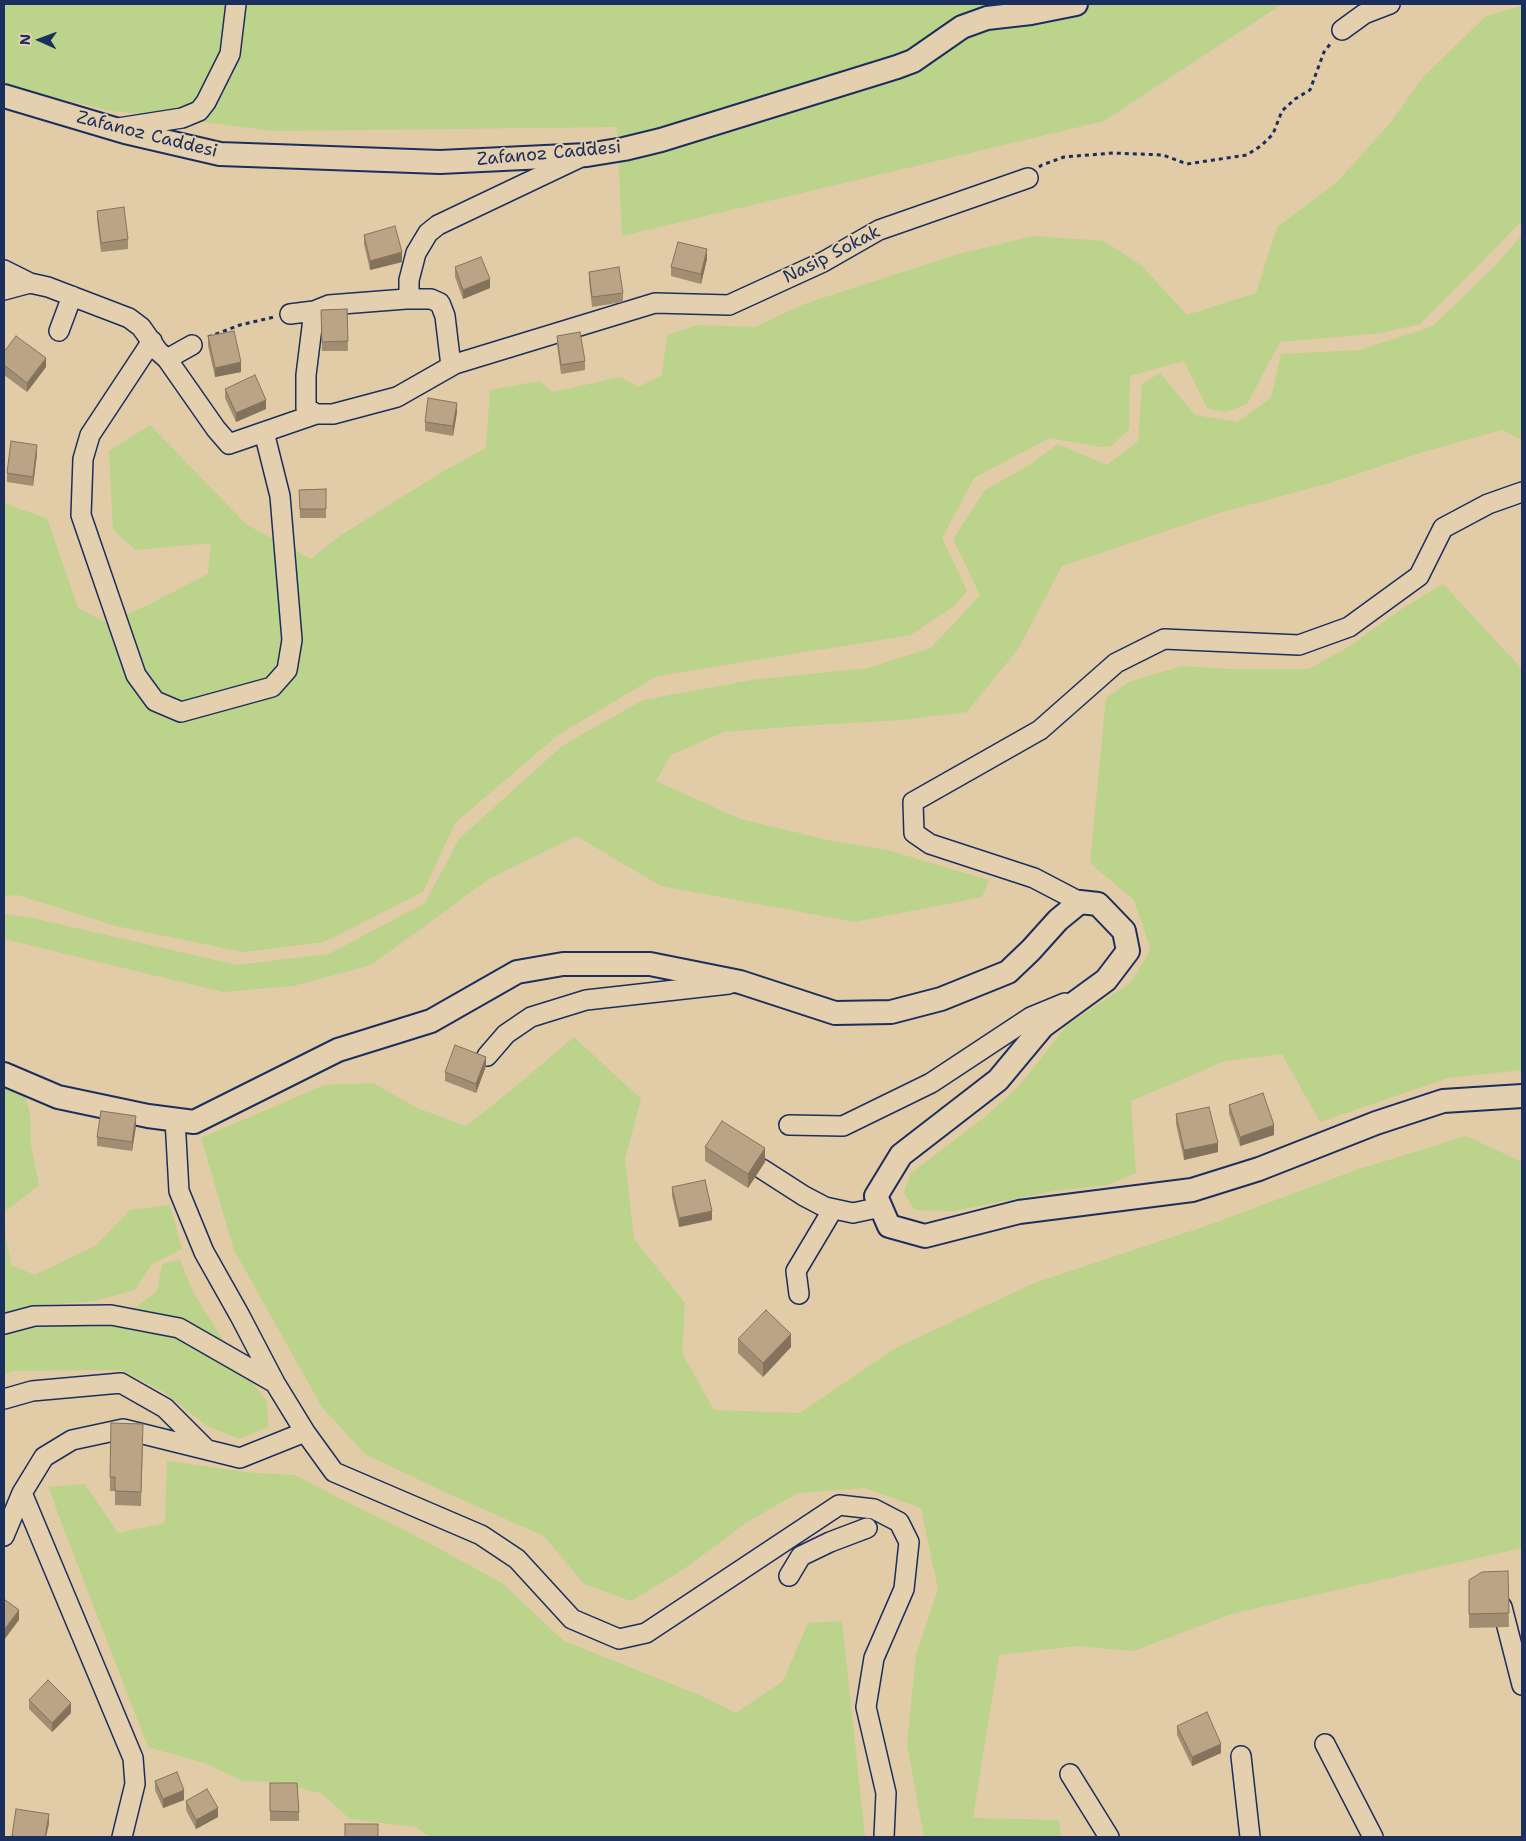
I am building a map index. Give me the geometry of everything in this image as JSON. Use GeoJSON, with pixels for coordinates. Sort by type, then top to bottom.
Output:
{"type":"FeatureCollection","features":[{"type":"Feature","properties":{"kind":"street"},"geometry":{"type":"LineString","coordinates":[[113,129],[182,118],[199,111],[206,102],[230,54],[236,4]]}},
{"type":"Feature","properties":{"kind":"street","name":"Zafanoz Caddesi"},"geometry":{"type":"LineString","coordinates":[[4,96],[113,129],[220,154],[440,162],[587,155],[661,140],[898,67],[913,61],[962,27],[987,18],[1031,13],[1076,4]]}},
{"type":"Feature","properties":{"kind":"street"},"geometry":{"type":"LineString","coordinates":[[1342,30],[1364,14],[1390,4]]}},
{"type":"Feature","properties":{"kind":"street"},"geometry":{"type":"LineString","coordinates":[[406,299],[416,253],[428,233],[438,225],[587,155]]}},
{"type":"Feature","properties":{"kind":"street","name":"Nasip Sokak"},"geometry":{"type":"LineString","coordinates":[[167,359],[216,429],[229,444],[316,414],[333,414],[398,397],[451,366],[655,303],[728,305],[823,262],[879,230],[1028,178]]}},
{"type":"Feature","properties":{"kind":"street"},"geometry":{"type":"LineString","coordinates":[[4,270],[30,283],[48,286],[129,318],[141,327],[167,359],[192,345]]}},
{"type":"Feature","properties":{"kind":"street"},"geometry":{"type":"LineString","coordinates":[[4,290],[30,283]]}},
{"type":"Feature","properties":{"kind":"street"},"geometry":{"type":"LineString","coordinates":[[60,331],[72,296]]}},
{"type":"Feature","properties":{"kind":"street"},"geometry":{"type":"LineString","coordinates":[[290,314],[314,311],[329,305],[431,299],[440,303],[446,316],[451,366]]}},
{"type":"Feature","properties":{"kind":"street"},"geometry":{"type":"LineString","coordinates":[[314,311],[306,375],[306,408],[316,414]]}},
{"type":"Feature","properties":{"kind":"street"},"geometry":{"type":"LineString","coordinates":[[152,341],[90,435],[83,459],[81,515],[136,675],[155,702],[181,712],[272,687],[287,670],[292,640],[280,496],[264,432]]}},
{"type":"Feature","properties":{"kind":"street"},"geometry":{"type":"LineString","coordinates":[[1522,492],[1488,504],[1443,528],[1418,576],[1349,627],[1299,645],[1164,639],[1116,663],[1040,730],[913,802],[914,833],[930,844],[1034,878],[1080,902],[1098,904],[1124,932],[1128,951],[1106,980],[1043,1026],[998,1080],[901,1155],[876,1196],[889,1226],[925,1236],[1019,1212],[1192,1190],[1259,1169],[1376,1123],[1443,1101],[1522,1096]]}},
{"type":"Feature","properties":{"kind":"street"},"geometry":{"type":"LineString","coordinates":[[4,1074],[58,1097],[148,1116],[194,1122],[338,1050],[431,1021],[517,972],[563,964],[650,964],[740,982],[835,1013],[891,1012],[941,999],[1008,972],[1058,920],[1080,902]]}},
{"type":"Feature","properties":{"kind":"street"},"geometry":{"type":"LineString","coordinates":[[487,1056],[506,1034],[531,1017],[586,1000],[740,982]]}},
{"type":"Feature","properties":{"kind":"street"},"geometry":{"type":"LineString","coordinates":[[789,1125],[844,1126],[931,1083],[1031,1017],[1085,995]]}},
{"type":"Feature","properties":{"kind":"street"},"geometry":{"type":"LineString","coordinates":[[175,1119],[179,1192],[204,1252],[275,1383],[305,1432],[334,1472],[481,1535],[518,1559],[572,1619],[619,1639],[646,1633],[840,1505],[874,1509],[899,1522],[909,1542],[904,1589],[874,1658],[866,1707],[886,1793],[884,1837]]}},
{"type":"Feature","properties":{"kind":"street"},"geometry":{"type":"LineString","coordinates":[[762,1169],[825,1207],[852,1213],[881,1207]]}},
{"type":"Feature","properties":{"kind":"street"},"geometry":{"type":"LineString","coordinates":[[799,1294],[796,1272],[832,1209]]}},
{"type":"Feature","properties":{"kind":"street"},"geometry":{"type":"LineString","coordinates":[[4,1324],[34,1316],[111,1315],[179,1328],[275,1383]]}},
{"type":"Feature","properties":{"kind":"street"},"geometry":{"type":"LineString","coordinates":[[4,1399],[32,1391],[122,1383],[165,1408],[206,1449]]}},
{"type":"Feature","properties":{"kind":"street"},"geometry":{"type":"LineString","coordinates":[[4,1536],[22,1493],[44,1457],[72,1440],[123,1429],[240,1458],[305,1432]]}},
{"type":"Feature","properties":{"kind":"street"},"geometry":{"type":"LineString","coordinates":[[22,1493],[134,1758],[135,1784],[122,1837]]}},
{"type":"Feature","properties":{"kind":"street"},"geometry":{"type":"LineString","coordinates":[[789,1576],[801,1556],[830,1542],[867,1528]]}},
{"type":"Feature","properties":{"kind":"street"},"geometry":{"type":"LineString","coordinates":[[784,1541],[801,1556]]}},
{"type":"Feature","properties":{"kind":"street"},"geometry":{"type":"LineString","coordinates":[[1502,1607],[1522,1685]]}},
{"type":"Feature","properties":{"kind":"street"},"geometry":{"type":"LineString","coordinates":[[1325,1744],[1372,1837]]}},
{"type":"Feature","properties":{"kind":"street"},"geometry":{"type":"LineString","coordinates":[[1241,1756],[1250,1837]]}},
{"type":"Feature","properties":{"kind":"street"},"geometry":{"type":"LineString","coordinates":[[1070,1774],[1109,1837]]}},
{"type":"Feature","properties":{"kind":"path"},"geometry":{"type":"LineString","coordinates":[[1028,178],[1042,165],[1064,157],[1113,153],[1163,155],[1187,164],[1247,155],[1262,146],[1273,134],[1282,111],[1295,99],[1310,90],[1324,52],[1342,30]]}},
{"type":"Feature","properties":{"kind":"path"},"geometry":{"type":"LineString","coordinates":[[192,345],[212,335],[240,325],[290,314]]}},
{"type":"Feature","properties":{"kind":"green space"},"geometry":{"type":"Polygon","coordinates":[[[4,4],[1282,4],[1104,121],[622,236],[617,127],[274,131],[107,110],[4,85],[4,4]]]}},
{"type":"Feature","properties":{"kind":"green space"},"geometry":{"type":"Polygon","coordinates":[[[1522,6],[1522,220],[1519,224],[1420,324],[1381,333],[1280,342],[1247,404],[1226,412],[1207,408],[1184,361],[1130,376],[1129,429],[1111,446],[1100,447],[1049,438],[974,478],[942,538],[967,591],[954,606],[911,635],[657,676],[558,735],[455,823],[423,892],[324,942],[243,952],[116,926],[18,895],[4,896],[4,502],[47,518],[78,608],[107,623],[150,604],[208,574],[211,543],[136,550],[113,530],[109,451],[150,425],[247,525],[311,559],[341,535],[442,472],[486,448],[490,390],[539,381],[553,392],[621,377],[639,387],[662,375],[667,335],[698,325],[755,327],[804,304],[955,255],[1033,236],[1104,241],[1142,266],[1187,315],[1256,293],[1277,227],[1338,181],[1391,122],[1423,77],[1486,16],[1522,6]]]}},
{"type":"Feature","properties":{"kind":"green space"},"geometry":{"type":"Polygon","coordinates":[[[1522,235],[1522,440],[1502,430],[1420,453],[1330,483],[1219,513],[1062,566],[1018,649],[967,712],[901,720],[724,732],[671,755],[656,781],[740,819],[828,840],[887,850],[989,880],[982,897],[855,922],[661,886],[576,836],[489,879],[371,965],[293,986],[223,992],[4,939],[4,914],[37,919],[237,965],[329,954],[425,903],[459,839],[562,746],[643,700],[752,680],[868,668],[931,648],[980,595],[953,539],[985,490],[1031,464],[1058,444],[1107,465],[1138,441],[1142,384],[1160,373],[1195,415],[1237,422],[1271,398],[1281,354],[1360,350],[1433,326],[1497,264],[1522,235]]]}},
{"type":"Feature","properties":{"kind":"green space"},"geometry":{"type":"Polygon","coordinates":[[[1443,584],[1522,669],[1522,1070],[1448,1078],[1320,1122],[1282,1054],[1225,1061],[1131,1101],[1136,1173],[1107,1185],[1054,1191],[953,1211],[915,1210],[904,1193],[911,1173],[985,1117],[1021,1084],[1066,1026],[1130,983],[1151,950],[1134,900],[1090,863],[1106,698],[1129,682],[1182,666],[1230,669],[1309,669],[1350,646],[1403,608],[1443,584]]]}},
{"type":"Feature","properties":{"kind":"green space"},"geometry":{"type":"Polygon","coordinates":[[[574,1037],[641,1099],[625,1159],[634,1239],[685,1303],[682,1353],[714,1410],[800,1413],[894,1349],[1034,1283],[1209,1225],[1356,1170],[1466,1136],[1522,1162],[1522,1548],[1231,1614],[1134,1651],[1076,1646],[999,1655],[973,1818],[1059,1820],[1061,1837],[924,1837],[907,1744],[916,1655],[938,1589],[921,1508],[865,1488],[798,1493],[747,1522],[684,1569],[631,1601],[584,1584],[544,1536],[365,1454],[322,1407],[234,1250],[201,1138],[324,1085],[373,1083],[417,1108],[466,1126],[574,1037]]]}},
{"type":"Feature","properties":{"kind":"green space"},"geometry":{"type":"Polygon","coordinates":[[[4,1085],[25,1094],[30,1114],[31,1146],[39,1185],[4,1213],[4,1085]]]}},
{"type":"Feature","properties":{"kind":"green space"},"geometry":{"type":"Polygon","coordinates":[[[170,1205],[182,1249],[152,1264],[135,1290],[94,1301],[30,1306],[4,1316],[4,1225],[11,1265],[35,1275],[95,1246],[130,1210],[170,1205]]]}},
{"type":"Feature","properties":{"kind":"green space"},"geometry":{"type":"Polygon","coordinates":[[[180,1260],[193,1292],[238,1364],[267,1401],[268,1427],[239,1439],[207,1426],[162,1391],[121,1370],[12,1371],[4,1374],[4,1327],[29,1321],[136,1307],[157,1291],[162,1264],[180,1260]]]}},
{"type":"Feature","properties":{"kind":"green space"},"geometry":{"type":"Polygon","coordinates":[[[167,1461],[254,1473],[295,1475],[410,1533],[502,1583],[564,1641],[697,1694],[736,1713],[783,1681],[808,1623],[842,1621],[865,1837],[430,1837],[416,1827],[350,1819],[321,1793],[274,1782],[243,1781],[207,1764],[148,1747],[49,1487],[85,1484],[118,1533],[165,1523],[167,1461]]]}},
{"type":"Feature","properties":{"kind":"building"},"geometry":{"type":"Polygon","coordinates":[[[124,207],[128,239],[101,243],[97,211],[124,207]]]}},
{"type":"Feature","properties":{"kind":"building"},"geometry":{"type":"Polygon","coordinates":[[[395,226],[402,252],[370,261],[364,235],[395,226]]]}},
{"type":"Feature","properties":{"kind":"building"},"geometry":{"type":"Polygon","coordinates":[[[678,242],[707,249],[701,274],[671,267],[678,242]]]}},
{"type":"Feature","properties":{"kind":"building"},"geometry":{"type":"Polygon","coordinates":[[[481,257],[490,279],[463,290],[455,267],[481,257]]]}},
{"type":"Feature","properties":{"kind":"building"},"geometry":{"type":"Polygon","coordinates":[[[619,267],[623,293],[592,297],[589,272],[619,267]]]}},
{"type":"Feature","properties":{"kind":"building"},"geometry":{"type":"Polygon","coordinates":[[[347,309],[348,341],[322,342],[321,310],[347,309]]]}},
{"type":"Feature","properties":{"kind":"building"},"geometry":{"type":"Polygon","coordinates":[[[234,331],[241,362],[215,368],[208,336],[234,331]]]}},
{"type":"Feature","properties":{"kind":"building"},"geometry":{"type":"Polygon","coordinates":[[[580,332],[585,361],[561,365],[557,336],[580,332]]]}},
{"type":"Feature","properties":{"kind":"building"},"geometry":{"type":"Polygon","coordinates":[[[16,336],[46,358],[27,383],[4,365],[4,352],[16,336]]]}},
{"type":"Feature","properties":{"kind":"building"},"geometry":{"type":"Polygon","coordinates":[[[255,375],[266,400],[236,413],[225,389],[255,375]]]}},
{"type":"Feature","properties":{"kind":"building"},"geometry":{"type":"Polygon","coordinates":[[[428,398],[457,403],[453,426],[425,422],[428,398]]]}},
{"type":"Feature","properties":{"kind":"building"},"geometry":{"type":"Polygon","coordinates":[[[11,441],[37,445],[33,477],[7,473],[11,441]]]}},
{"type":"Feature","properties":{"kind":"building"},"geometry":{"type":"Polygon","coordinates":[[[326,489],[326,509],[300,509],[299,490],[326,489]]]}},
{"type":"Feature","properties":{"kind":"building"},"geometry":{"type":"Polygon","coordinates":[[[455,1045],[486,1057],[476,1084],[445,1072],[455,1045]]]}},
{"type":"Feature","properties":{"kind":"building"},"geometry":{"type":"Polygon","coordinates":[[[1263,1093],[1274,1125],[1240,1137],[1229,1105],[1263,1093]]]}},
{"type":"Feature","properties":{"kind":"building"},"geometry":{"type":"Polygon","coordinates":[[[1209,1107],[1218,1143],[1184,1150],[1176,1114],[1209,1107]]]}},
{"type":"Feature","properties":{"kind":"building"},"geometry":{"type":"Polygon","coordinates":[[[101,1111],[136,1116],[132,1142],[97,1137],[101,1111]]]}},
{"type":"Feature","properties":{"kind":"building"},"geometry":{"type":"Polygon","coordinates":[[[722,1121],[765,1148],[748,1174],[705,1147],[722,1121]]]}},
{"type":"Feature","properties":{"kind":"building"},"geometry":{"type":"Polygon","coordinates":[[[705,1180],[712,1211],[679,1218],[672,1187],[705,1180]]]}},
{"type":"Feature","properties":{"kind":"building"},"geometry":{"type":"Polygon","coordinates":[[[766,1310],[791,1334],[763,1363],[738,1339],[766,1310]]]}},
{"type":"Feature","properties":{"kind":"building"},"geometry":{"type":"Polygon","coordinates":[[[111,1423],[143,1424],[141,1492],[115,1491],[115,1477],[110,1477],[111,1423]]]}},
{"type":"Feature","properties":{"kind":"building"},"geometry":{"type":"Polygon","coordinates":[[[1508,1571],[1509,1613],[1469,1614],[1469,1580],[1482,1572],[1508,1571]]]}},
{"type":"Feature","properties":{"kind":"building"},"geometry":{"type":"Polygon","coordinates":[[[4,1599],[19,1610],[4,1630],[4,1599]]]}},
{"type":"Feature","properties":{"kind":"building"},"geometry":{"type":"Polygon","coordinates":[[[48,1680],[71,1703],[52,1723],[29,1700],[48,1680]]]}},
{"type":"Feature","properties":{"kind":"building"},"geometry":{"type":"Polygon","coordinates":[[[1207,1712],[1221,1744],[1192,1757],[1177,1726],[1207,1712]]]}},
{"type":"Feature","properties":{"kind":"building"},"geometry":{"type":"Polygon","coordinates":[[[177,1772],[184,1790],[163,1799],[155,1781],[177,1772]]]}},
{"type":"Feature","properties":{"kind":"building"},"geometry":{"type":"Polygon","coordinates":[[[270,1783],[297,1783],[299,1812],[270,1811],[270,1783]]]}},
{"type":"Feature","properties":{"kind":"building"},"geometry":{"type":"Polygon","coordinates":[[[207,1789],[218,1808],[196,1820],[186,1801],[207,1789]]]}},
{"type":"Feature","properties":{"kind":"building"},"geometry":{"type":"Polygon","coordinates":[[[16,1809],[49,1814],[45,1837],[12,1836],[16,1809]]]}},
{"type":"Feature","properties":{"kind":"building"},"geometry":{"type":"Polygon","coordinates":[[[345,1824],[378,1824],[378,1837],[345,1837],[345,1824]]]}}]}
